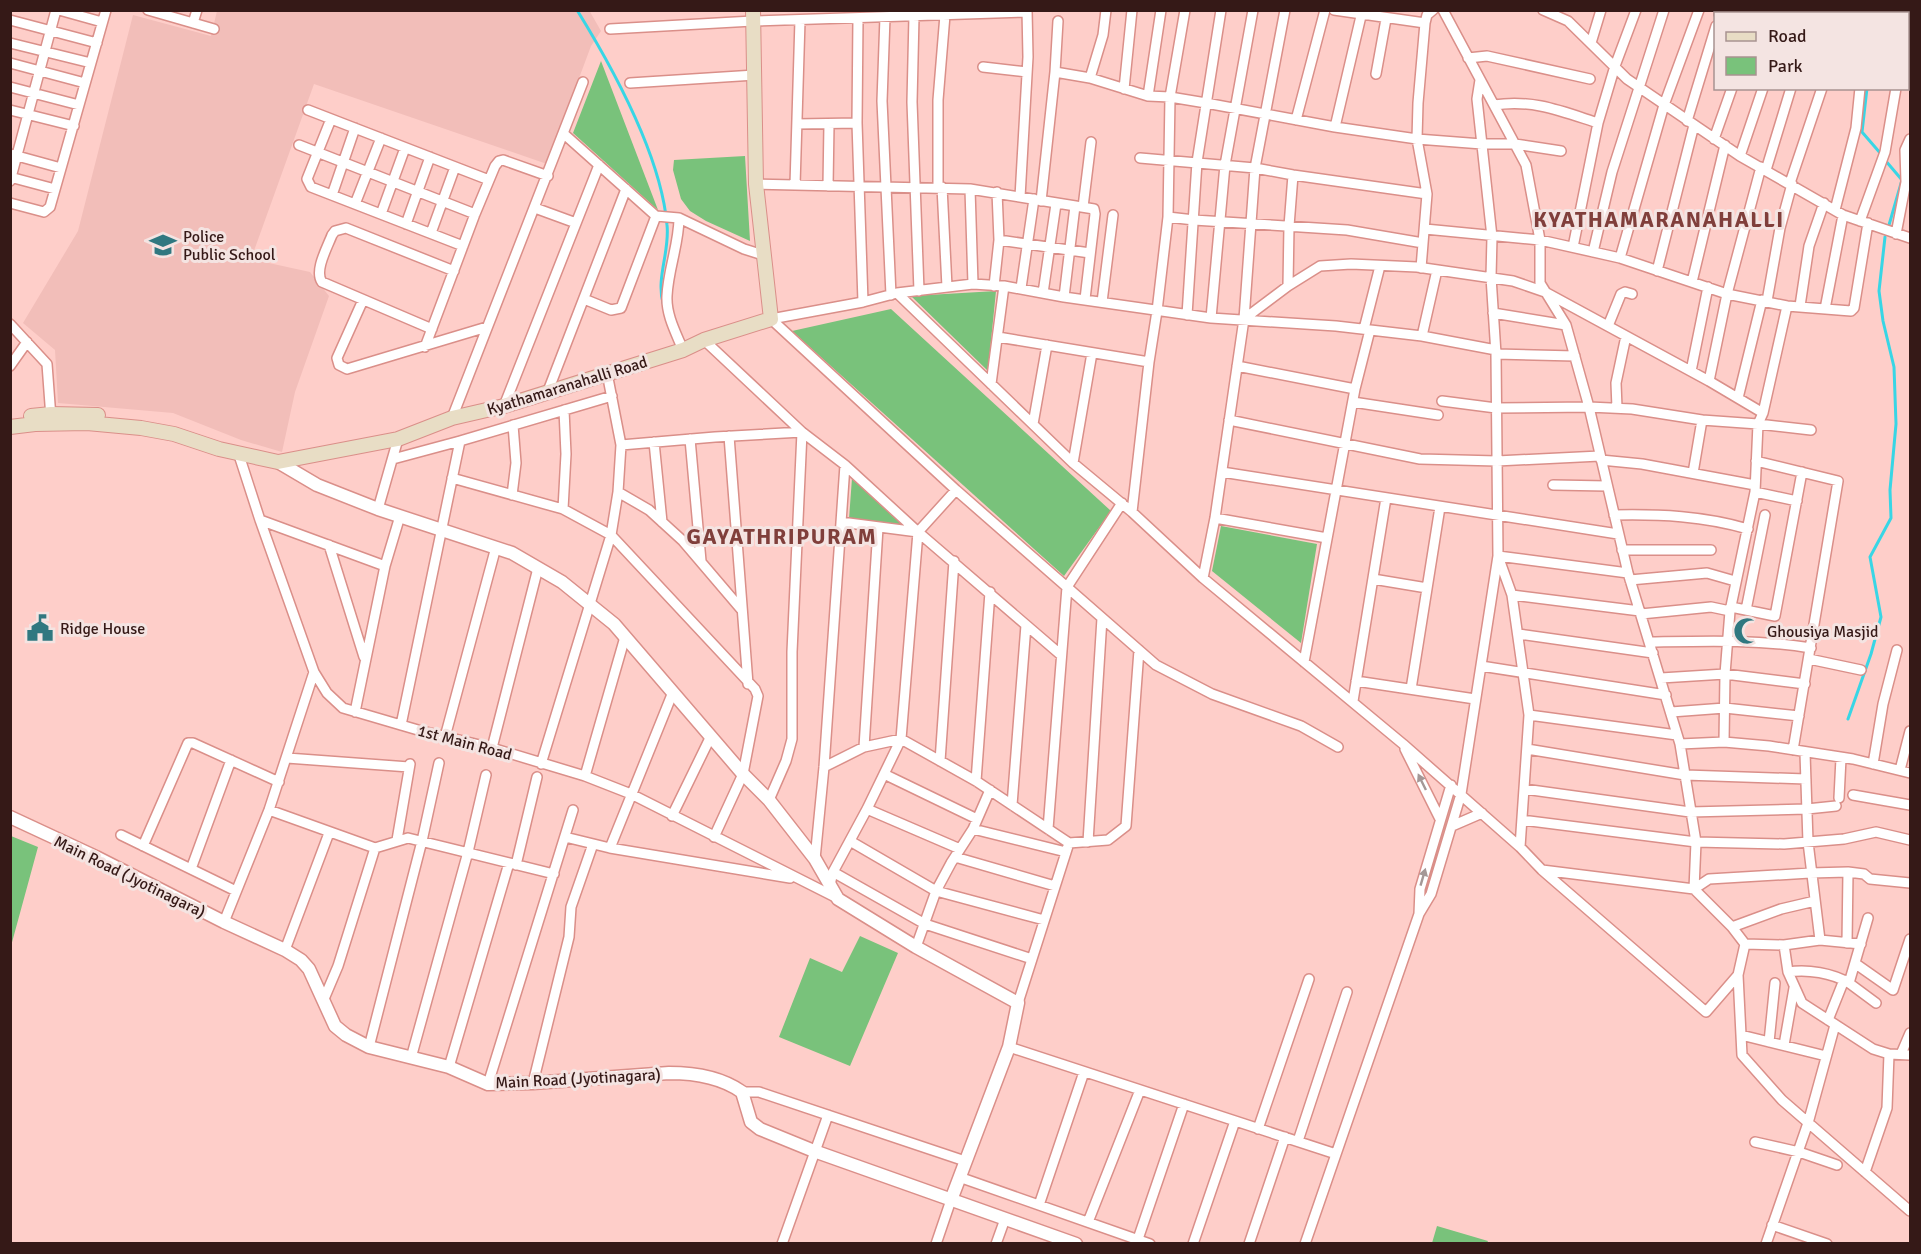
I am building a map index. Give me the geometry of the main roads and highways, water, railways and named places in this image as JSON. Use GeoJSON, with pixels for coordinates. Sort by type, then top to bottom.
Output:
{"type":"FeatureCollection","features":[{"type":"Feature","properties":{"kind":"main road","name":"Kyathamaranahalli Road"},"geometry":{"type":"LineString","coordinates":[[10,427],[86,414],[140,419],[173,425],[220,442],[237,452],[278,462],[398,439],[452,418],[504,406],[683,350],[704,340],[771,319],[756,184],[753,16]]}},
{"type":"Feature","properties":{"kind":"main road","name":"Kyathamaranahalli Road"},"geometry":{"type":"LineString","coordinates":[[10,418],[51,419]]}},
{"type":"Feature","properties":{"kind":"waterway"},"geometry":{"type":"LineString","coordinates":[[577,10],[606,59],[634,114],[656,170],[667,225],[667,245],[661,284],[663,303]]}},
{"type":"Feature","properties":{"kind":"waterway"},"geometry":{"type":"LineString","coordinates":[[1867,90],[1862,132],[1881,154]]}},
{"type":"Feature","properties":{"kind":"waterway"},"geometry":{"type":"LineString","coordinates":[[1885,160],[1902,180],[1889,225]]}},
{"type":"Feature","properties":{"kind":"waterway"},"geometry":{"type":"LineString","coordinates":[[1848,719],[1871,654],[1881,617],[1870,557],[1891,518],[1890,490],[1896,424],[1894,367],[1883,321],[1879,291],[1885,237]]}},
{"type":"Feature","properties":{"kind":"place","name":"Police Public School"},"geometry":{"type":"Point","coordinates":[163,245]}},
{"type":"Feature","properties":{"kind":"place","name":"Ridge House"},"geometry":{"type":"Point","coordinates":[40,628]}},
{"type":"Feature","properties":{"kind":"place","name":"Ghousiya Masjid"},"geometry":{"type":"Point","coordinates":[1747,631]}},
{"type":"Feature","properties":{"kind":"district","name":"KYATHAMARANAHALLI"},"geometry":{"type":"Point","coordinates":[1659,219]}},
{"type":"Feature","properties":{"kind":"district","name":"GAYATHRIPURAM"},"geometry":{"type":"Point","coordinates":[782,536]}}]}
